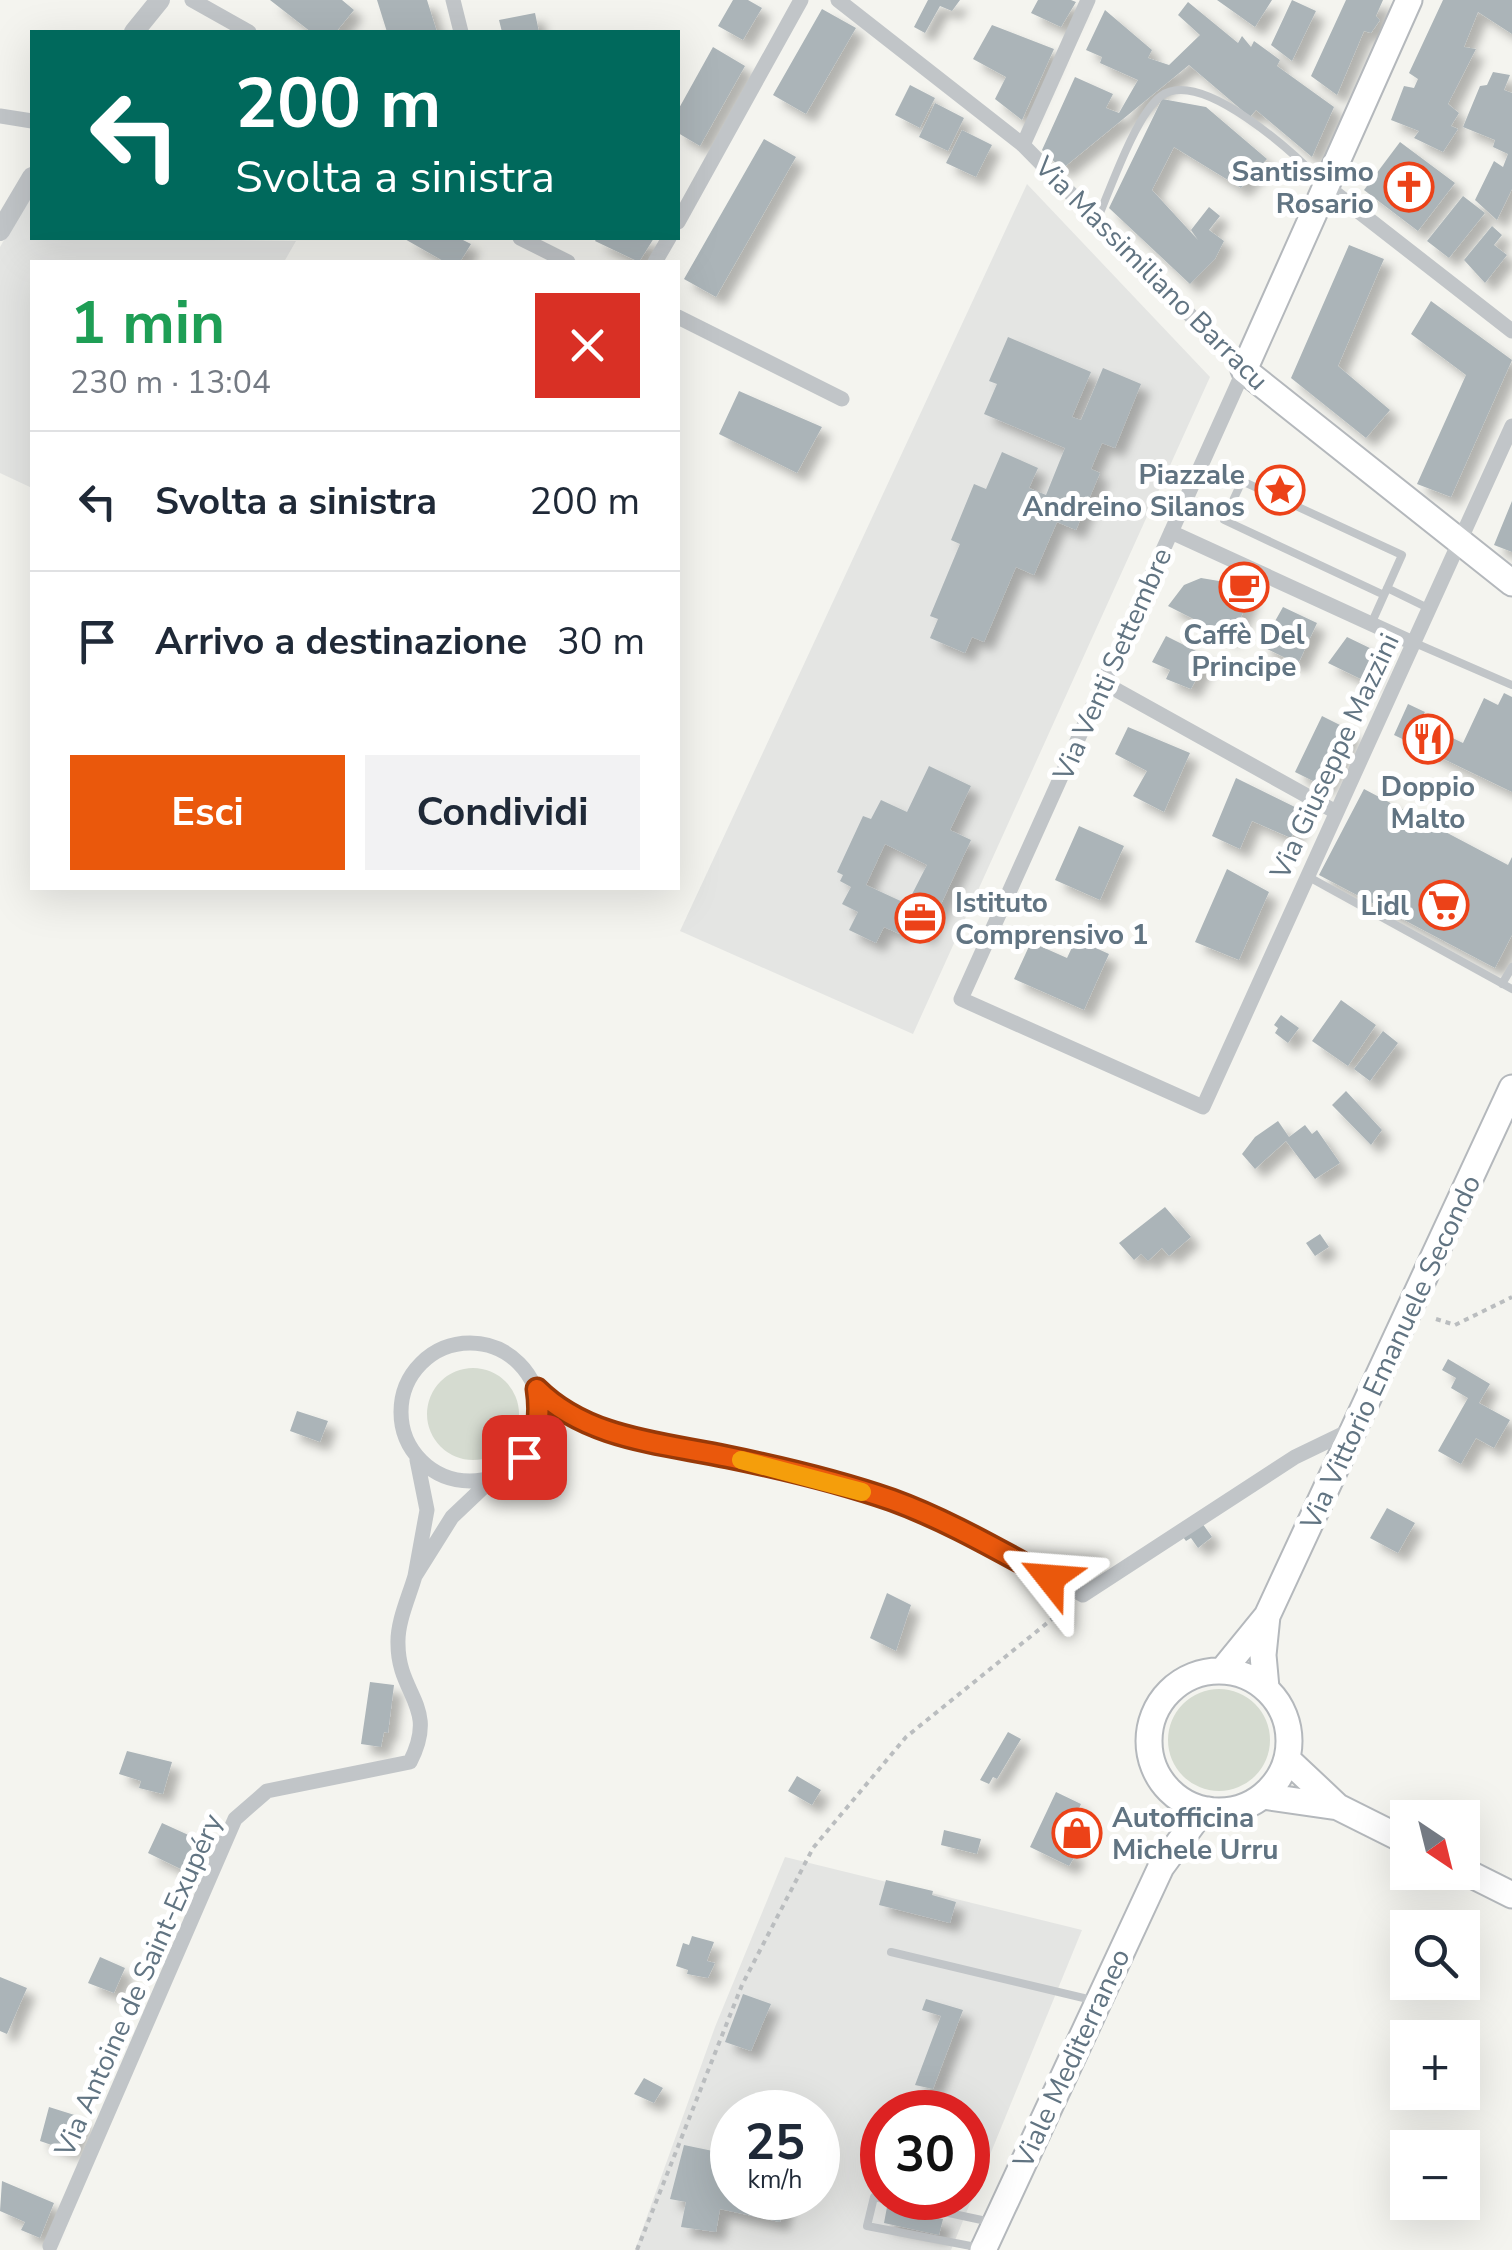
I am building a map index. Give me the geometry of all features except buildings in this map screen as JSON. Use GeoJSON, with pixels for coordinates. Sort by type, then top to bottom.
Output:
{"type":"FeatureCollection","features":[{"type":"Feature","properties":{"kind":"main road","name":"Via Venti Settembre"},"geometry":{"type":"LineString","coordinates":[[1244,370],[1409,0]]}},
{"type":"Feature","properties":{"kind":"main road","name":"Via Massimiliano Barracu"},"geometry":{"type":"LineString","coordinates":[[1244,370],[1512,583]]}},
{"type":"Feature","properties":{"kind":"main road","name":"Via Vittorio Emanuele Secondo"},"geometry":{"type":"LineString","coordinates":[[1223,1670],[1268,1616],[1512,1088]]}},
{"type":"Feature","properties":{"kind":"main road","name":"Via Vittorio Emanuele Secondo"},"geometry":{"type":"LineString","coordinates":[[1266,1688],[1263,1654],[1268,1616]]}},
{"type":"Feature","properties":{"kind":"main road"},"geometry":{"type":"LineString","coordinates":[[1223,1670],[1245,1675],[1266,1688],[1286,1716],[1288,1758],[1280,1776],[1263,1796],[1228,1811],[1209,1810],[1176,1796],[1156,1771],[1149,1748],[1154,1715],[1177,1685],[1193,1676],[1223,1670]]}},
{"type":"Feature","properties":{"kind":"main road"},"geometry":{"type":"LineString","coordinates":[[1288,1758],[1338,1807],[1390,1833]]}},
{"type":"Feature","properties":{"kind":"main road","name":"Viale Mediterraneo"},"geometry":{"type":"LineString","coordinates":[[1161,1866],[1176,1796]]}},
{"type":"Feature","properties":{"kind":"main road"},"geometry":{"type":"LineString","coordinates":[[1263,1796],[1338,1807]]}},
{"type":"Feature","properties":{"kind":"main road","name":"Viale Mediterraneo"},"geometry":{"type":"LineString","coordinates":[[983,2249],[1161,1866],[1202,1811],[1209,1810]]}},
{"type":"Feature","properties":{"kind":"main road"},"geometry":{"type":"LineString","coordinates":[[1480,1879],[1512,1896]]}},
{"type":"Feature","properties":{"kind":"street"},"geometry":{"type":"LineString","coordinates":[[136,30],[160,0]]}},
{"type":"Feature","properties":{"kind":"street"},"geometry":{"type":"LineString","coordinates":[[192,0],[245,30]]}},
{"type":"Feature","properties":{"kind":"street"},"geometry":{"type":"LineString","coordinates":[[453,0],[460,30]]}},
{"type":"Feature","properties":{"kind":"street"},"geometry":{"type":"LineString","coordinates":[[680,218],[801,0]]}},
{"type":"Feature","properties":{"kind":"street","name":"Via Massimiliano Barracu"},"geometry":{"type":"LineString","coordinates":[[838,0],[1023,145],[1244,370]]}},
{"type":"Feature","properties":{"kind":"street"},"geometry":{"type":"LineString","coordinates":[[1023,145],[1088,0]]}},
{"type":"Feature","properties":{"kind":"street"},"geometry":{"type":"LineString","coordinates":[[0,116],[30,121]]}},
{"type":"Feature","properties":{"kind":"street"},"geometry":{"type":"LineString","coordinates":[[0,231],[30,180]]}},
{"type":"Feature","properties":{"kind":"street"},"geometry":{"type":"LineString","coordinates":[[1326,186],[1512,330]]}},
{"type":"Feature","properties":{"kind":"street"},"geometry":{"type":"LineString","coordinates":[[524,240],[564,260]]}},
{"type":"Feature","properties":{"kind":"street"},"geometry":{"type":"LineString","coordinates":[[680,319],[842,399]]}},
{"type":"Feature","properties":{"kind":"street","name":"Via Venti Settembre"},"geometry":{"type":"LineString","coordinates":[[1203,1107],[961,999],[1244,370]]}},
{"type":"Feature","properties":{"kind":"street","name":"Via Giuseppe Mazzini"},"geometry":{"type":"LineString","coordinates":[[1203,1107],[1413,642],[1462,544],[1512,426]]}},
{"type":"Feature","properties":{"kind":"street"},"geometry":{"type":"LineString","coordinates":[[1172,532],[1413,642]]}},
{"type":"Feature","properties":{"kind":"street"},"geometry":{"type":"LineString","coordinates":[[1104,683],[1336,812]]}},
{"type":"Feature","properties":{"kind":"street"},"geometry":{"type":"LineString","coordinates":[[461,1343],[496,1348],[525,1368],[537,1389],[541,1412],[536,1436],[524,1457],[496,1476],[460,1482],[443,1477],[416,1456],[406,1441],[401,1407],[412,1374],[438,1350],[461,1343]]}},
{"type":"Feature","properties":{"kind":"street"},"geometry":{"type":"LineString","coordinates":[[537,1389],[569,1416],[600,1430],[734,1458],[890,1500],[954,1526],[1083,1595],[1295,1457],[1355,1428]]}},
{"type":"Feature","properties":{"kind":"street"},"geometry":{"type":"LineString","coordinates":[[536,1436],[569,1416]]}},
{"type":"Feature","properties":{"kind":"street","name":"Via Antoine de Saint-Exupéry"},"geometry":{"type":"LineString","coordinates":[[50,2246],[235,1819],[268,1791],[410,1762],[422,1738],[422,1720],[400,1665],[397,1640],[415,1576],[427,1510],[416,1456]]}},
{"type":"Feature","properties":{"kind":"street","name":"Via Antoine de Saint-Exupéry"},"geometry":{"type":"LineString","coordinates":[[415,1576],[452,1517],[496,1476]]}},
{"type":"Feature","properties":{"kind":"lane"},"geometry":{"type":"LineString","coordinates":[[1097,220],[1151,106],[1173,90],[1187,88],[1239,112],[1326,186]]}},
{"type":"Feature","properties":{"kind":"lane"},"geometry":{"type":"LineString","coordinates":[[1372,622],[1385,592],[1402,555],[1242,480],[1224,520],[1385,592],[1430,609]]}},
{"type":"Feature","properties":{"kind":"lane"},"geometry":{"type":"LineString","coordinates":[[1413,642],[1512,685]]}},
{"type":"Feature","properties":{"kind":"lane"},"geometry":{"type":"LineString","coordinates":[[1306,876],[1512,990]]}},
{"type":"Feature","properties":{"kind":"lane"},"geometry":{"type":"LineString","coordinates":[[1502,984],[1512,967]]}},
{"type":"Feature","properties":{"kind":"lane"},"geometry":{"type":"LineString","coordinates":[[891,1952],[1096,2001]]}},
{"type":"Feature","properties":{"kind":"lane"},"geometry":{"type":"LineString","coordinates":[[983,2249],[867,2226],[874,2197],[996,2222]]}},
{"type":"Feature","properties":{"kind":"path"},"geometry":{"type":"LineString","coordinates":[[1436,1319],[1454,1326],[1512,1297]]}},
{"type":"Feature","properties":{"kind":"path"},"geometry":{"type":"LineString","coordinates":[[637,2250],[742,1986],[813,1848],[906,1738],[1083,1595]]}},
{"type":"Feature","properties":{"kind":"shaded area"},"geometry":{"type":"Polygon","coordinates":[[[1027,184],[1210,377],[913,1034],[680,931],[1027,184]]]}},
{"type":"Feature","properties":{"kind":"shaded area"},"geometry":{"type":"Polygon","coordinates":[[[30,195],[30,240],[296,241],[285,260],[30,260],[30,487],[0,473],[0,247],[30,195]]]}},
{"type":"Feature","properties":{"kind":"shaded area"},"geometry":{"type":"Polygon","coordinates":[[[473,1368],[491,1371],[506,1381],[516,1396],[516,1432],[506,1447],[491,1457],[473,1460],[455,1457],[440,1447],[430,1432],[427,1414],[430,1396],[440,1381],[455,1371],[473,1368]]]}},
{"type":"Feature","properties":{"kind":"shaded area"},"geometry":{"type":"Polygon","coordinates":[[[1219,1689],[1238,1693],[1255,1704],[1266,1721],[1270,1740],[1266,1759],[1255,1776],[1238,1787],[1219,1791],[1200,1787],[1183,1776],[1172,1759],[1168,1740],[1172,1721],[1183,1704],[1200,1693],[1219,1689]]]}},
{"type":"Feature","properties":{"kind":"shaded area"},"geometry":{"type":"Polygon","coordinates":[[[785,1857],[1082,1930],[990,2155],[990,2090],[860,2090],[860,2220],[963,2220],[951,2250],[635,2250],[715,2027],[785,1857]]]}},
{"type":"Feature","properties":{"kind":"slow traffic"},"geometry":{"type":"LineString","coordinates":[[741,1460],[862,1492]]}},
{"type":"Feature","properties":{"kind":"place","name":"Santissimo Rosario"},"geometry":{"type":"Point","coordinates":[1409,187]}},
{"type":"Feature","properties":{"kind":"place","name":"Piazzale Andreino Silanos"},"geometry":{"type":"Point","coordinates":[1280,490]}},
{"type":"Feature","properties":{"kind":"place","name":"Caffè Del Principe"},"geometry":{"type":"Point","coordinates":[1244,587]}},
{"type":"Feature","properties":{"kind":"place","name":"Doppio Malto"},"geometry":{"type":"Point","coordinates":[1428,739]}},
{"type":"Feature","properties":{"kind":"place","name":"Lidl"},"geometry":{"type":"Point","coordinates":[1444,905]}},
{"type":"Feature","properties":{"kind":"place","name":"Istituto Comprensivo 1"},"geometry":{"type":"Point","coordinates":[920,918]}},
{"type":"Feature","properties":{"kind":"place","name":"Autofficina Michele Urru"},"geometry":{"type":"Point","coordinates":[1077,1833]}},
{"type":"Feature","properties":{"kind":"route"},"geometry":{"type":"LineString","coordinates":[[524,1457],[536,1436],[541,1412],[537,1389],[569,1416],[600,1430],[734,1458],[890,1500],[954,1526],[1050,1578]]}}]}
